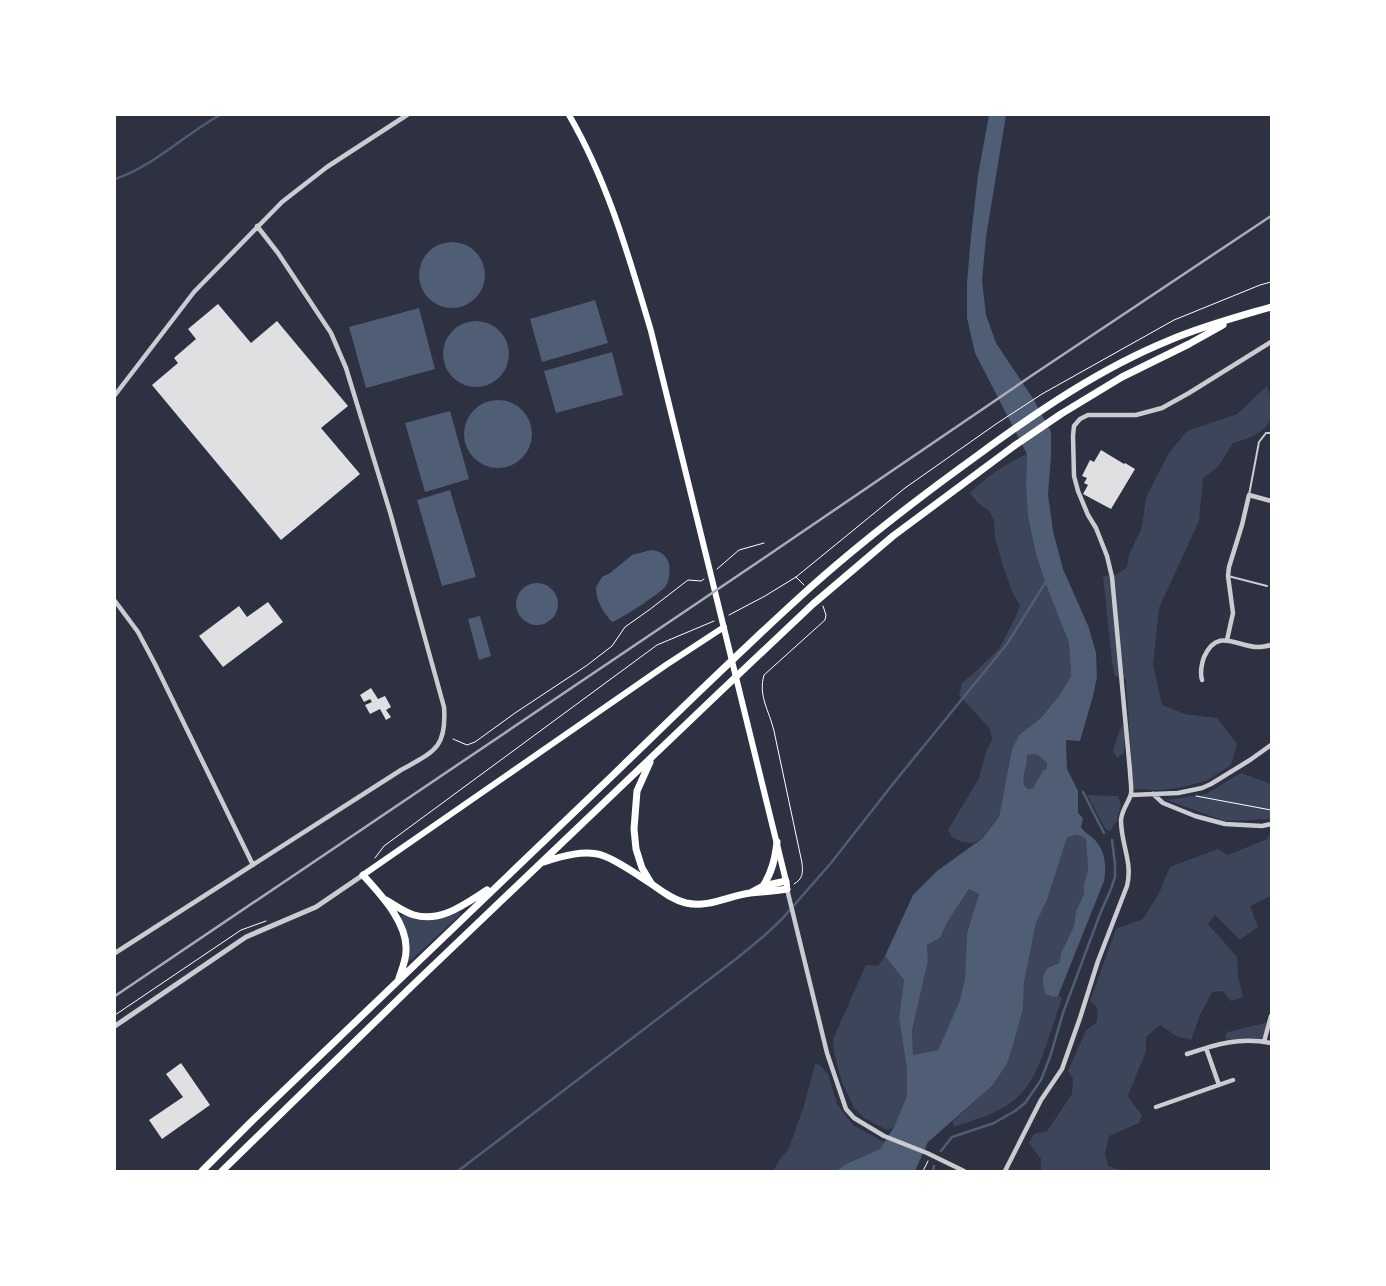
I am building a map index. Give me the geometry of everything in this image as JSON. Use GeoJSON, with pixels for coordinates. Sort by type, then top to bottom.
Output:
{"type":"FeatureCollection","features":[{"type":"Feature","properties":{"kind":"highway"},"geometry":{"type":"LineString","coordinates":[[202,1171],[500,882],[803,594],[880,528],[1006,435],[1099,374],[1170,340],[1199,329],[1271,308]]}},
{"type":"Feature","properties":{"kind":"highway"},"geometry":{"type":"LineString","coordinates":[[222,1171],[268,1124],[813,604],[893,536],[1014,446],[1061,414],[1122,377],[1190,344],[1234,319]]}},
{"type":"Feature","properties":{"kind":"highway"},"geometry":{"type":"LineString","coordinates":[[652,758],[637,791],[634,829],[636,849],[642,868],[652,885]]}},
{"type":"Feature","properties":{"kind":"highway"},"geometry":{"type":"LineString","coordinates":[[763,886],[772,871],[776,857],[776,842]]}},
{"type":"Feature","properties":{"kind":"highway"},"geometry":{"type":"LineString","coordinates":[[542,862],[574,854],[603,855],[667,896],[686,903],[713,903],[750,893],[763,886],[787,885]]}},
{"type":"Feature","properties":{"kind":"highway"},"geometry":{"type":"LineString","coordinates":[[363,875],[386,900],[403,931],[406,942],[405,959],[399,980]]}},
{"type":"Feature","properties":{"kind":"highway"},"geometry":{"type":"LineString","coordinates":[[386,900],[404,911],[415,915],[437,916],[449,913],[500,882]]}},
{"type":"Feature","properties":{"kind":"highway"},"geometry":{"type":"LineString","coordinates":[[750,893],[763,893],[787,885]]}},
{"type":"Feature","properties":{"kind":"main road"},"geometry":{"type":"LineString","coordinates":[[569,115],[580,133],[609,200],[628,252],[651,330],[787,885]]}},
{"type":"Feature","properties":{"kind":"main road"},"geometry":{"type":"LineString","coordinates":[[363,875],[666,665],[724,627]]}},
{"type":"Feature","properties":{"kind":"street"},"geometry":{"type":"LineString","coordinates":[[115,395],[194,292],[256,226],[282,202],[327,167],[407,115]]}},
{"type":"Feature","properties":{"kind":"street"},"geometry":{"type":"LineString","coordinates":[[115,953],[432,752],[443,738],[445,723],[444,707],[418,607],[346,368],[331,333],[278,253],[256,226]]}},
{"type":"Feature","properties":{"kind":"street"},"geometry":{"type":"LineString","coordinates":[[1005,1171],[1041,1100],[1062,1069],[1098,961],[1127,886],[1129,870],[1123,841],[1122,817],[1124,806],[1130,795],[1130,771],[1112,577],[1107,556],[1096,528],[1078,492],[1074,476],[1074,426],[1080,419],[1088,415],[1136,415],[1162,408],[1271,342]]}},
{"type":"Feature","properties":{"kind":"street"},"geometry":{"type":"LineString","coordinates":[[1227,640],[1233,613],[1228,576],[1229,567],[1249,495],[1271,501]]}},
{"type":"Feature","properties":{"kind":"street"},"geometry":{"type":"LineString","coordinates":[[115,601],[138,632],[155,664],[253,865]]}},
{"type":"Feature","properties":{"kind":"street"},"geometry":{"type":"LineString","coordinates":[[1202,680],[1204,658],[1211,646],[1218,642],[1227,640],[1258,648],[1271,645]]}},
{"type":"Feature","properties":{"kind":"street"},"geometry":{"type":"LineString","coordinates":[[1130,795],[1178,793],[1202,788],[1271,745]]}},
{"type":"Feature","properties":{"kind":"street"},"geometry":{"type":"LineString","coordinates":[[1153,794],[1163,803],[1195,816],[1225,824],[1262,826],[1271,824]]}},
{"type":"Feature","properties":{"kind":"street"},"geometry":{"type":"LineString","coordinates":[[115,1026],[246,937],[316,907],[363,875]]}},
{"type":"Feature","properties":{"kind":"street"},"geometry":{"type":"LineString","coordinates":[[787,885],[827,1053],[846,1109],[854,1118],[884,1136],[929,1154],[964,1171]]}},
{"type":"Feature","properties":{"kind":"street"},"geometry":{"type":"LineString","coordinates":[[1264,1042],[1271,1016]]}},
{"type":"Feature","properties":{"kind":"street"},"geometry":{"type":"LineString","coordinates":[[1187,1054],[1221,1043],[1238,1041],[1271,1043]]}},
{"type":"Feature","properties":{"kind":"street"},"geometry":{"type":"LineString","coordinates":[[1206,1048],[1219,1085]]}},
{"type":"Feature","properties":{"kind":"street"},"geometry":{"type":"LineString","coordinates":[[1156,1107],[1233,1080]]}},
{"type":"Feature","properties":{"kind":"street"},"geometry":{"type":"LineString","coordinates":[[952,1171],[956,1166]]}},
{"type":"Feature","properties":{"kind":"lane"},"geometry":{"type":"LineString","coordinates":[[1249,495],[1259,442],[1266,433],[1271,432]]}},
{"type":"Feature","properties":{"kind":"lane"},"geometry":{"type":"LineString","coordinates":[[1228,576],[1267,586]]}},
{"type":"Feature","properties":{"kind":"path"},"geometry":{"type":"LineString","coordinates":[[729,615],[796,577],[905,488],[1042,394],[1174,320],[1271,282]]}},
{"type":"Feature","properties":{"kind":"path"},"geometry":{"type":"LineString","coordinates":[[716,570],[739,550],[764,543]]}},
{"type":"Feature","properties":{"kind":"path"},"geometry":{"type":"LineString","coordinates":[[453,739],[467,745],[475,742],[586,666],[612,646],[625,627],[688,580],[701,581],[708,576]]}},
{"type":"Feature","properties":{"kind":"path"},"geometry":{"type":"LineString","coordinates":[[796,577],[803,584]]}},
{"type":"Feature","properties":{"kind":"path"},"geometry":{"type":"LineString","coordinates":[[787,885],[797,883],[803,874],[802,864],[773,726],[763,698],[762,684],[764,675],[825,620],[824,607]]}},
{"type":"Feature","properties":{"kind":"path"},"geometry":{"type":"LineString","coordinates":[[371,863],[384,846],[656,645],[720,619]]}},
{"type":"Feature","properties":{"kind":"path"},"geometry":{"type":"LineString","coordinates":[[1194,796],[1271,810]]}},
{"type":"Feature","properties":{"kind":"path"},"geometry":{"type":"LineString","coordinates":[[923,1171],[929,1154]]}},
{"type":"Feature","properties":{"kind":"shaded area"},"geometry":{"type":"Polygon","coordinates":[[[989,115],[1006,115],[986,237],[982,281],[986,315],[996,343],[1034,400],[1051,432],[1048,495],[1053,531],[1063,569],[1089,628],[1096,653],[1097,677],[1080,741],[1066,740],[1067,769],[1078,791],[1078,813],[1083,818],[1081,827],[1097,842],[1103,852],[1105,875],[1058,996],[1054,997],[1046,994],[1043,984],[1044,974],[1048,968],[1059,963],[1061,953],[1074,926],[1076,911],[1084,894],[1084,884],[1088,870],[1086,839],[1077,835],[1067,838],[1047,900],[1036,923],[1024,983],[1023,1009],[1007,1064],[992,1086],[928,1142],[915,1171],[836,1171],[846,1164],[880,1149],[894,1127],[907,1096],[907,1070],[899,1018],[904,980],[885,956],[913,895],[937,871],[983,838],[999,817],[1012,749],[1019,735],[1041,718],[1061,693],[1071,676],[1069,643],[1045,582],[1036,554],[1028,517],[1026,486],[1027,454],[975,353],[967,318],[967,283],[978,175],[989,115]],[[1027,755],[1024,785],[1028,789],[1033,788],[1043,771],[1047,768],[1047,763],[1038,755],[1027,755]],[[969,889],[948,921],[940,938],[927,945],[928,961],[912,1031],[913,1055],[938,1050],[960,1000],[965,977],[967,933],[979,894],[969,889]]]}},
{"type":"Feature","properties":{"kind":"shaded area"},"geometry":{"type":"Polygon","coordinates":[[[452,242],[465,245],[475,252],[482,262],[485,275],[482,288],[475,298],[465,305],[452,308],[439,305],[429,298],[422,288],[419,275],[422,262],[429,252],[439,245],[452,242]]]}},
{"type":"Feature","properties":{"kind":"shaded area"},"geometry":{"type":"Polygon","coordinates":[[[595,300],[608,343],[542,362],[530,319],[595,300]]]}},
{"type":"Feature","properties":{"kind":"shaded area"},"geometry":{"type":"Polygon","coordinates":[[[419,308],[435,369],[366,388],[349,327],[419,308]]]}},
{"type":"Feature","properties":{"kind":"shaded area"},"geometry":{"type":"Polygon","coordinates":[[[476,321],[488,324],[499,331],[506,342],[509,354],[506,366],[499,377],[488,384],[476,387],[464,384],[453,377],[446,366],[443,354],[446,342],[453,331],[464,324],[476,321]]]}},
{"type":"Feature","properties":{"kind":"shaded area"},"geometry":{"type":"Polygon","coordinates":[[[612,352],[623,395],[556,413],[544,371],[612,352]]]}},
{"type":"Feature","properties":{"kind":"shaded area"},"geometry":{"type":"Polygon","coordinates":[[[1267,386],[1272,409],[1268,425],[1262,431],[1233,443],[1218,467],[1203,478],[1199,521],[1159,608],[1153,664],[1162,705],[1185,714],[1217,718],[1237,744],[1231,765],[1206,781],[1178,788],[1160,790],[1133,789],[1126,679],[1115,676],[1103,576],[1116,575],[1127,567],[1129,555],[1142,527],[1146,497],[1169,453],[1187,431],[1237,414],[1267,386]]]}},
{"type":"Feature","properties":{"kind":"shaded area"},"geometry":{"type":"Polygon","coordinates":[[[498,400],[511,403],[522,410],[529,421],[532,434],[529,447],[522,458],[511,465],[498,468],[485,465],[474,458],[467,447],[464,434],[467,421],[474,410],[485,403],[498,400]]]}},
{"type":"Feature","properties":{"kind":"shaded area"},"geometry":{"type":"Polygon","coordinates":[[[450,411],[469,479],[425,492],[405,423],[450,411]]]}},
{"type":"Feature","properties":{"kind":"shaded area"},"geometry":{"type":"Polygon","coordinates":[[[1027,454],[1026,486],[1028,517],[1036,554],[1069,643],[1071,676],[1061,693],[1041,718],[1019,735],[1012,749],[999,817],[984,838],[973,843],[962,842],[952,837],[948,830],[979,778],[986,752],[992,740],[990,729],[959,695],[962,683],[999,649],[1020,605],[1014,596],[1003,566],[995,538],[994,520],[989,511],[978,503],[970,493],[997,471],[1027,454]]]}},
{"type":"Feature","properties":{"kind":"shaded area"},"geometry":{"type":"Polygon","coordinates":[[[450,490],[476,577],[442,586],[417,500],[450,490]]]}},
{"type":"Feature","properties":{"kind":"shaded area"},"geometry":{"type":"Polygon","coordinates":[[[651,550],[662,554],[668,561],[669,579],[667,585],[648,600],[612,622],[601,606],[597,597],[596,587],[602,577],[610,573],[632,555],[651,550]]]}},
{"type":"Feature","properties":{"kind":"shaded area"},"geometry":{"type":"Polygon","coordinates":[[[537,583],[552,589],[558,604],[552,619],[537,625],[522,619],[516,604],[522,589],[537,583]]]}},
{"type":"Feature","properties":{"kind":"shaded area"},"geometry":{"type":"Polygon","coordinates":[[[480,616],[491,656],[479,660],[468,619],[480,616]]]}},
{"type":"Feature","properties":{"kind":"shaded area"},"geometry":{"type":"Polygon","coordinates":[[[1123,726],[1125,735],[1124,753],[1117,758],[1113,750],[1123,726]]]}},
{"type":"Feature","properties":{"kind":"shaded area"},"geometry":{"type":"Polygon","coordinates":[[[1027,755],[1038,755],[1047,762],[1047,768],[1033,788],[1028,789],[1024,785],[1027,755]]]}},
{"type":"Feature","properties":{"kind":"shaded area"},"geometry":{"type":"Polygon","coordinates":[[[1241,773],[1271,784],[1271,819],[1225,821],[1166,800],[1206,794],[1241,773]]]}},
{"type":"Feature","properties":{"kind":"shaded area"},"geometry":{"type":"Polygon","coordinates":[[[1087,795],[1118,796],[1121,804],[1117,821],[1110,831],[1106,830],[1087,795]]]}},
{"type":"Feature","properties":{"kind":"shaded area"},"geometry":{"type":"Polygon","coordinates":[[[1271,832],[1271,896],[1250,906],[1258,927],[1240,940],[1215,915],[1208,924],[1237,957],[1238,976],[1243,997],[1231,1001],[1223,991],[1212,992],[1201,1013],[1191,1040],[1176,1036],[1160,1025],[1146,1037],[1146,1051],[1128,1096],[1142,1115],[1139,1123],[1109,1136],[1105,1154],[1108,1166],[1116,1169],[1139,1171],[1041,1171],[1041,1159],[1029,1143],[1034,1134],[1047,1131],[1072,1094],[1073,1079],[1068,1071],[1086,1030],[1096,1023],[1097,1008],[1090,1001],[1116,929],[1143,919],[1159,893],[1170,867],[1218,849],[1228,855],[1267,839],[1271,832]]]}},
{"type":"Feature","properties":{"kind":"shaded area"},"geometry":{"type":"Polygon","coordinates":[[[1072,835],[1080,835],[1086,839],[1088,869],[1084,884],[1084,894],[1076,911],[1074,926],[1061,953],[1059,963],[1049,968],[1046,973],[1054,997],[1062,998],[1042,1057],[1034,1076],[1016,1099],[981,1118],[954,1127],[952,1122],[992,1086],[1007,1064],[1023,1009],[1024,983],[1036,922],[1047,900],[1067,838],[1072,835]]]}},
{"type":"Feature","properties":{"kind":"shaded area"},"geometry":{"type":"Polygon","coordinates":[[[969,889],[979,894],[967,933],[965,977],[960,1000],[938,1050],[913,1055],[912,1031],[928,961],[927,945],[940,938],[948,921],[969,889]]]}},
{"type":"Feature","properties":{"kind":"shaded area"},"geometry":{"type":"Polygon","coordinates":[[[458,912],[461,914],[408,963],[409,942],[401,915],[430,920],[444,918],[458,912]]]}},
{"type":"Feature","properties":{"kind":"shaded area"},"geometry":{"type":"Polygon","coordinates":[[[885,956],[904,980],[899,1018],[907,1070],[907,1096],[894,1127],[887,1130],[864,1118],[854,1108],[842,1082],[834,1053],[833,1039],[866,965],[878,966],[885,956]]]}},
{"type":"Feature","properties":{"kind":"shaded area"},"geometry":{"type":"Polygon","coordinates":[[[1269,1022],[1264,1042],[1226,1039],[1225,1036],[1228,1032],[1269,1022]]]}},
{"type":"Feature","properties":{"kind":"shaded area"},"geometry":{"type":"Polygon","coordinates":[[[815,1064],[820,1065],[828,1074],[837,1104],[853,1125],[884,1142],[880,1149],[846,1164],[836,1171],[773,1171],[781,1157],[788,1150],[804,1106],[815,1064]]]}},
{"type":"Feature","properties":{"kind":"building"},"geometry":{"type":"Polygon","coordinates":[[[218,304],[251,343],[277,321],[348,406],[321,428],[360,474],[281,540],[152,385],[178,363],[174,358],[196,339],[188,329],[218,304]]]}},
{"type":"Feature","properties":{"kind":"building"},"geometry":{"type":"Polygon","coordinates":[[[1101,450],[1135,469],[1111,509],[1083,494],[1088,485],[1084,483],[1087,478],[1082,476],[1090,460],[1094,462],[1101,450]]]}},
{"type":"Feature","properties":{"kind":"building"},"geometry":{"type":"Polygon","coordinates":[[[268,602],[283,622],[223,667],[199,636],[239,606],[247,617],[268,602]]]}},
{"type":"Feature","properties":{"kind":"building"},"geometry":{"type":"Polygon","coordinates":[[[371,688],[378,699],[385,696],[391,707],[386,710],[391,717],[386,720],[380,709],[370,714],[365,705],[372,702],[370,699],[364,702],[360,695],[371,688]]]}},
{"type":"Feature","properties":{"kind":"building"},"geometry":{"type":"Polygon","coordinates":[[[181,1063],[210,1105],[162,1139],[149,1120],[183,1097],[166,1074],[181,1063]]]}},
{"type":"Feature","properties":{"kind":"waterway"},"geometry":{"type":"LineString","coordinates":[[115,179],[143,166],[220,115]]}},
{"type":"Feature","properties":{"kind":"waterway"},"geometry":{"type":"LineString","coordinates":[[458,1171],[736,959],[782,919],[831,863],[1007,644],[1047,580]]}},
{"type":"Feature","properties":{"kind":"waterway"},"geometry":{"type":"LineString","coordinates":[[1083,792],[1104,833]]}},
{"type":"Feature","properties":{"kind":"waterway"},"geometry":{"type":"LineString","coordinates":[[941,1151],[952,1137],[994,1123],[1015,1111],[1025,1103],[1041,1080],[1063,1013],[1115,877],[1112,840]]}},
{"type":"Feature","properties":{"kind":"waterway"},"geometry":{"type":"LineString","coordinates":[[933,1171],[934,1166]]}},
{"type":"Feature","properties":{"kind":"railway"},"geometry":{"type":"LineString","coordinates":[[115,996],[1034,374],[1271,216]]}}]}
